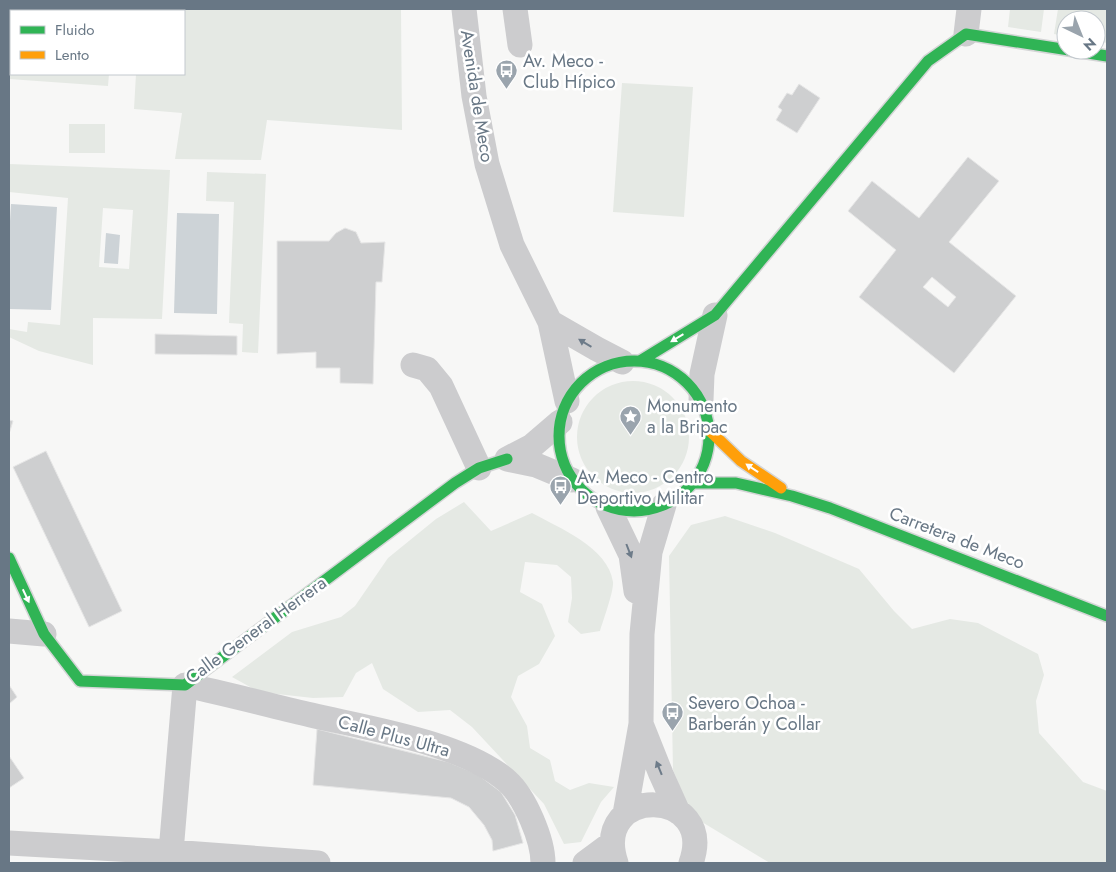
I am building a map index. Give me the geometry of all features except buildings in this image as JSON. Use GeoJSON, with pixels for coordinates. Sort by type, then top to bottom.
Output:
{"type":"FeatureCollection","features":[{"type":"Feature","properties":{"kind":"street","name":"Avenida de Meco"},"geometry":{"type":"LineString","coordinates":[[464,9],[474,96],[487,164],[512,244],[550,322],[564,412]]}},
{"type":"Feature","properties":{"kind":"street"},"geometry":{"type":"LineString","coordinates":[[515,9],[520,45]]}},
{"type":"Feature","properties":{"kind":"street"},"geometry":{"type":"LineString","coordinates":[[966,34],[969,9]]}},
{"type":"Feature","properties":{"kind":"street"},"geometry":{"type":"LineString","coordinates":[[550,322],[596,349],[631,361],[655,363],[669,369],[682,377],[701,400],[707,414],[709,430],[706,458],[701,471],[693,483],[680,496],[664,505],[646,510],[626,511],[608,507],[594,500],[572,480],[560,452],[558,437],[564,412],[577,386],[605,366],[631,361],[715,316],[928,61],[966,34],[1107,56]]}},
{"type":"Feature","properties":{"kind":"street"},"geometry":{"type":"LineString","coordinates":[[701,400],[702,374],[715,316]]}},
{"type":"Feature","properties":{"kind":"street"},"geometry":{"type":"LineString","coordinates":[[413,365],[427,369],[441,386],[479,468]]}},
{"type":"Feature","properties":{"kind":"street","name":"Calle General Herrera"},"geometry":{"type":"LineString","coordinates":[[9,558],[44,634],[80,681],[185,685],[447,489],[479,468],[507,459],[532,446],[564,412]]}},
{"type":"Feature","properties":{"kind":"street"},"geometry":{"type":"LineString","coordinates":[[709,430],[741,461],[792,496]]}},
{"type":"Feature","properties":{"kind":"street","name":"Calle General Herrera"},"geometry":{"type":"LineString","coordinates":[[507,459],[536,465],[572,480]]}},
{"type":"Feature","properties":{"kind":"street"},"geometry":{"type":"LineString","coordinates":[[693,483],[736,483],[792,496]]}},
{"type":"Feature","properties":{"kind":"street","name":"Carretera de Meco"},"geometry":{"type":"LineString","coordinates":[[792,496],[830,508],[1107,616]]}},
{"type":"Feature","properties":{"kind":"street"},"geometry":{"type":"LineString","coordinates":[[625,814],[641,724],[642,634],[650,552],[664,505]]}},
{"type":"Feature","properties":{"kind":"street"},"geometry":{"type":"LineString","coordinates":[[608,507],[631,555],[642,634]]}},
{"type":"Feature","properties":{"kind":"street"},"geometry":{"type":"LineString","coordinates":[[9,631],[44,634]]}},
{"type":"Feature","properties":{"kind":"street"},"geometry":{"type":"LineString","coordinates":[[171,852],[185,685]]}},
{"type":"Feature","properties":{"kind":"street","name":"Calle Plus Ultra"},"geometry":{"type":"LineString","coordinates":[[185,685],[416,739],[475,760],[508,782],[527,809],[543,850],[543,863]]}},
{"type":"Feature","properties":{"kind":"street"},"geometry":{"type":"LineString","coordinates":[[641,724],[678,812]]}},
{"type":"Feature","properties":{"kind":"street"},"geometry":{"type":"LineString","coordinates":[[585,863],[614,853],[617,824],[625,814],[642,805],[655,804],[667,806],[678,812],[686,820],[692,830],[695,841],[691,863]]}},
{"type":"Feature","properties":{"kind":"street"},"geometry":{"type":"LineString","coordinates":[[9,844],[171,852],[318,863]]}},
{"type":"Feature","properties":{"kind":"shaded area"},"geometry":{"type":"Polygon","coordinates":[[[9,9],[114,9],[10,10],[10,75],[109,75],[108,86],[9,79],[9,9]]]}},
{"type":"Feature","properties":{"kind":"shaded area"},"geometry":{"type":"Polygon","coordinates":[[[401,9],[402,130],[267,120],[261,160],[175,159],[182,113],[134,109],[136,75],[185,75],[185,10],[138,10],[401,9]]]}},
{"type":"Feature","properties":{"kind":"shaded area"},"geometry":{"type":"Polygon","coordinates":[[[1010,9],[1044,9],[1041,32],[1008,27],[1010,9]]]}},
{"type":"Feature","properties":{"kind":"shaded area"},"geometry":{"type":"Polygon","coordinates":[[[1107,9],[1107,43],[1106,10],[1058,10],[1107,9]]]}},
{"type":"Feature","properties":{"kind":"shaded area"},"geometry":{"type":"Polygon","coordinates":[[[622,83],[693,87],[684,217],[613,212],[622,83]]]}},
{"type":"Feature","properties":{"kind":"shaded area"},"geometry":{"type":"Polygon","coordinates":[[[69,124],[105,124],[105,153],[69,153],[69,124]]]}},
{"type":"Feature","properties":{"kind":"shaded area"},"geometry":{"type":"Polygon","coordinates":[[[9,164],[170,170],[162,319],[93,318],[93,365],[39,351],[9,337],[9,329],[27,332],[28,322],[60,325],[68,198],[9,192],[9,164]],[[103,208],[99,267],[129,269],[133,210],[103,208]]]}},
{"type":"Feature","properties":{"kind":"shaded area"},"geometry":{"type":"Polygon","coordinates":[[[207,172],[266,174],[258,353],[242,352],[243,324],[229,323],[234,202],[206,201],[207,172]]]}},
{"type":"Feature","properties":{"kind":"shaded area"},"geometry":{"type":"Polygon","coordinates":[[[11,204],[57,207],[51,310],[9,309],[11,204]]]}},
{"type":"Feature","properties":{"kind":"shaded area"},"geometry":{"type":"Polygon","coordinates":[[[177,213],[219,214],[217,314],[174,313],[177,213]]]}},
{"type":"Feature","properties":{"kind":"shaded area"},"geometry":{"type":"Polygon","coordinates":[[[106,233],[120,235],[118,264],[104,263],[106,233]]]}},
{"type":"Feature","properties":{"kind":"shaded area"},"geometry":{"type":"Polygon","coordinates":[[[633,381],[655,385],[673,397],[685,415],[689,437],[685,459],[673,477],[655,489],[633,493],[611,489],[593,477],[581,459],[577,437],[581,415],[593,397],[611,385],[633,381]]]}},
{"type":"Feature","properties":{"kind":"shaded area"},"geometry":{"type":"Polygon","coordinates":[[[464,502],[491,531],[532,513],[581,540],[602,559],[609,570],[613,586],[600,631],[581,634],[568,622],[572,598],[571,577],[557,565],[525,562],[520,592],[542,604],[555,636],[539,664],[518,676],[511,697],[527,726],[530,748],[550,760],[555,781],[570,790],[589,783],[614,787],[601,802],[581,842],[564,844],[544,804],[472,727],[450,710],[418,712],[383,689],[372,663],[356,673],[343,697],[313,698],[259,692],[232,677],[292,632],[341,617],[355,606],[388,558],[436,519],[464,502]]]}},
{"type":"Feature","properties":{"kind":"shaded area"},"geometry":{"type":"Polygon","coordinates":[[[725,516],[775,533],[859,569],[894,611],[912,629],[950,619],[978,623],[1038,654],[1044,675],[1036,701],[1039,733],[1083,782],[1107,791],[1107,863],[770,863],[692,816],[673,770],[669,556],[691,525],[725,516]]]}},
{"type":"Feature","properties":{"kind":"traffic: fast"},"geometry":{"type":"LineString","coordinates":[[640,361],[715,315],[928,61],[966,34],[1107,56]]}},
{"type":"Feature","properties":{"kind":"traffic: fast"},"geometry":{"type":"LineString","coordinates":[[634,361],[649,362],[663,366],[676,373],[687,383],[697,394],[704,407],[708,421],[709,436],[708,451],[704,465],[697,478],[687,489],[676,499],[663,506],[649,510],[634,511],[619,510],[605,506],[592,499],[581,489],[571,478],[564,465],[560,451],[559,436],[560,421],[564,407],[571,394],[581,383],[592,373],[605,366],[619,362],[634,361]]}},
{"type":"Feature","properties":{"kind":"traffic: fast"},"geometry":{"type":"LineString","coordinates":[[9,558],[44,634],[80,681],[185,685],[455,483],[479,468],[507,459]]}},
{"type":"Feature","properties":{"kind":"traffic: fast"},"geometry":{"type":"LineString","coordinates":[[693,483],[736,483],[792,496],[830,508],[1107,616]]}},
{"type":"Feature","properties":{"kind":"traffic: slow"},"geometry":{"type":"LineString","coordinates":[[709,430],[741,461],[781,488]]}},
{"type":"Feature","properties":{"kind":"place","name":"Av. Meco - Club Hípico"},"geometry":{"type":"Point","coordinates":[507,90]}},
{"type":"Feature","properties":{"kind":"place","name":"Monumento a la Bripac"},"geometry":{"type":"Point","coordinates":[631,435]}},
{"type":"Feature","properties":{"kind":"place","name":"Av. Meco - Centro Deportivo Militar"},"geometry":{"type":"Point","coordinates":[561,506]}},
{"type":"Feature","properties":{"kind":"place","name":"Severo Ochoa - Barberán y Collar"},"geometry":{"type":"Point","coordinates":[672,732]}}]}
